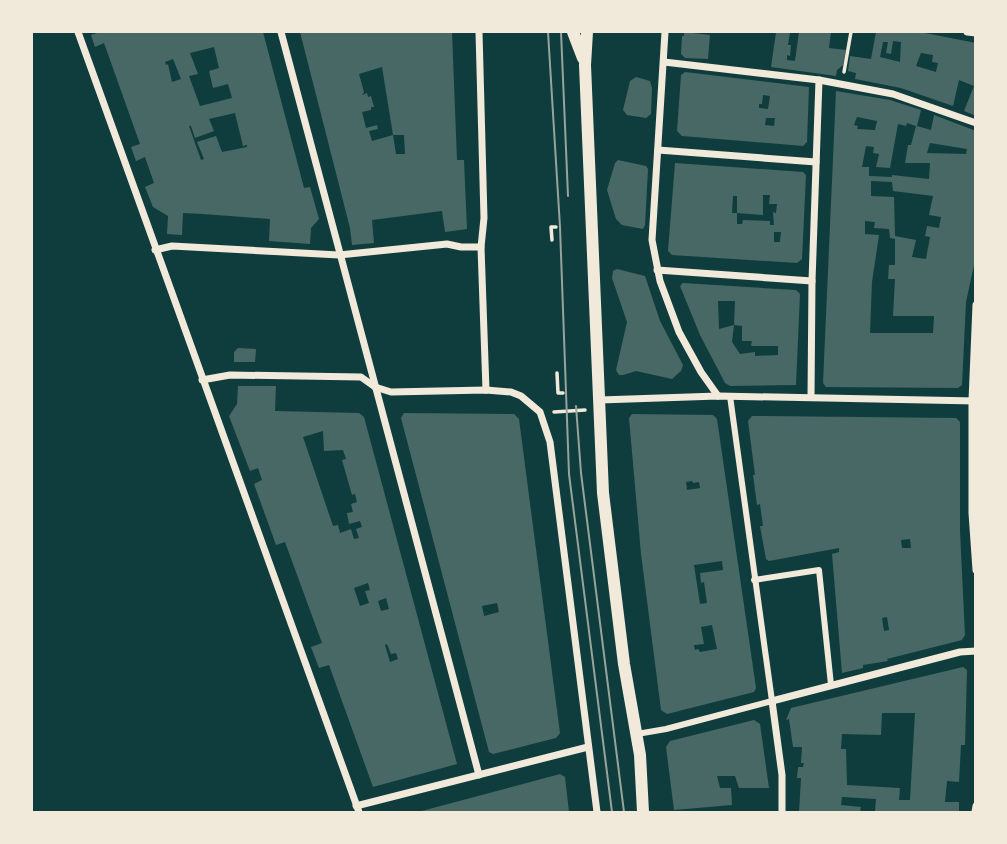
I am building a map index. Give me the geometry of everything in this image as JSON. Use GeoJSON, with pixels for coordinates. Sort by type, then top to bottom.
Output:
{"type":"FeatureCollection","features":[{"type":"Feature","properties":{"kind":"main road"},"geometry":{"type":"LineString","coordinates":[[573,32],[585,65]]}},
{"type":"Feature","properties":{"kind":"main road"},"geometry":{"type":"LineString","coordinates":[[587,32],[585,65],[607,529],[636,734],[643,813]]}},
{"type":"Feature","properties":{"kind":"street"},"geometry":{"type":"LineString","coordinates":[[78,32],[358,809],[588,747]]}},
{"type":"Feature","properties":{"kind":"street"},"geometry":{"type":"LineString","coordinates":[[281,32],[479,775]]}},
{"type":"Feature","properties":{"kind":"street"},"geometry":{"type":"LineString","coordinates":[[479,32],[484,218],[481,247],[486,390]]}},
{"type":"Feature","properties":{"kind":"street"},"geometry":{"type":"LineString","coordinates":[[665,32],[652,225],[657,270],[679,332],[718,397]]}},
{"type":"Feature","properties":{"kind":"street"},"geometry":{"type":"LineString","coordinates":[[967,32],[975,33]]}},
{"type":"Feature","properties":{"kind":"street"},"geometry":{"type":"LineString","coordinates":[[664,62],[819,80],[893,94],[975,123]]}},
{"type":"Feature","properties":{"kind":"street"},"geometry":{"type":"LineString","coordinates":[[811,397],[819,80]]}},
{"type":"Feature","properties":{"kind":"street"},"geometry":{"type":"LineString","coordinates":[[658,150],[816,162]]}},
{"type":"Feature","properties":{"kind":"street"},"geometry":{"type":"LineString","coordinates":[[155,250],[172,246],[339,255],[447,244],[481,247]]}},
{"type":"Feature","properties":{"kind":"street"},"geometry":{"type":"LineString","coordinates":[[657,270],[812,281]]}},
{"type":"Feature","properties":{"kind":"street"},"geometry":{"type":"LineString","coordinates":[[975,305],[972,513],[975,569]]}},
{"type":"Feature","properties":{"kind":"street"},"geometry":{"type":"LineString","coordinates":[[202,380],[230,375],[361,377],[375,387],[391,392],[512,392],[540,412],[550,442],[597,813]]}},
{"type":"Feature","properties":{"kind":"street"},"geometry":{"type":"LineString","coordinates":[[600,405],[718,397],[974,401]]}},
{"type":"Feature","properties":{"kind":"street"},"geometry":{"type":"LineString","coordinates":[[730,397],[782,775],[782,813]]}},
{"type":"Feature","properties":{"kind":"street"},"geometry":{"type":"LineString","coordinates":[[754,580],[819,570],[831,685]]}},
{"type":"Feature","properties":{"kind":"street"},"geometry":{"type":"LineString","coordinates":[[636,734],[666,729],[960,652],[975,651]]}},
{"type":"Feature","properties":{"kind":"street"},"geometry":{"type":"LineString","coordinates":[[975,806],[975,813]]}},
{"type":"Feature","properties":{"kind":"path"},"geometry":{"type":"LineString","coordinates":[[842,84],[851,32]]}},
{"type":"Feature","properties":{"kind":"path"},"geometry":{"type":"LineString","coordinates":[[552,240],[551,227],[556,227]]}},
{"type":"Feature","properties":{"kind":"path"},"geometry":{"type":"LineString","coordinates":[[557,373],[558,393],[563,393]]}},
{"type":"Feature","properties":{"kind":"path"},"geometry":{"type":"LineString","coordinates":[[540,412],[600,405]]}},
{"type":"Feature","properties":{"kind":"building"},"geometry":{"type":"Polygon","coordinates":[[[100,32],[263,32],[304,188],[310,187],[319,219],[311,228],[310,244],[269,241],[270,219],[203,214],[183,213],[182,235],[167,234],[168,216],[153,207],[145,187],[154,183],[145,157],[136,161],[131,147],[140,144],[104,43],[95,47],[91,35],[100,32]],[[214,47],[190,53],[198,74],[189,76],[200,106],[232,98],[228,84],[213,88],[209,71],[219,68],[214,47]],[[173,59],[165,62],[168,64],[172,82],[181,79],[173,59]],[[235,113],[209,119],[214,131],[195,138],[189,126],[201,160],[204,159],[197,142],[216,136],[222,152],[247,147],[243,146],[235,113]]]}},
{"type":"Feature","properties":{"kind":"building"},"geometry":{"type":"Polygon","coordinates":[[[300,32],[452,32],[457,160],[464,160],[467,229],[445,232],[442,211],[372,220],[374,243],[352,245],[300,32]],[[382,67],[359,74],[364,92],[362,95],[367,93],[368,97],[371,96],[374,107],[362,112],[366,128],[377,125],[378,129],[369,131],[372,141],[393,135],[382,67]],[[393,135],[396,154],[405,154],[404,135],[393,135]]]}},
{"type":"Feature","properties":{"kind":"building"},"geometry":{"type":"Polygon","coordinates":[[[684,32],[710,35],[708,59],[685,58],[681,54],[684,32]]]}},
{"type":"Feature","properties":{"kind":"building"},"geometry":{"type":"Polygon","coordinates":[[[776,32],[790,32],[790,56],[787,55],[787,60],[795,61],[799,32],[831,32],[829,48],[846,50],[843,65],[837,70],[836,76],[771,67],[776,32]]]}},
{"type":"Feature","properties":{"kind":"building"},"geometry":{"type":"Polygon","coordinates":[[[876,32],[920,32],[976,43],[976,116],[964,111],[974,86],[959,80],[953,106],[901,88],[855,79],[856,73],[848,71],[850,56],[871,59],[876,32]],[[893,41],[891,54],[886,53],[888,42],[883,42],[880,57],[900,62],[901,42],[893,41]],[[921,53],[916,66],[936,72],[938,63],[932,62],[933,55],[921,53]]]}},
{"type":"Feature","properties":{"kind":"building"},"geometry":{"type":"Polygon","coordinates":[[[685,72],[809,87],[807,142],[803,146],[682,136],[677,131],[681,75],[685,72]],[[763,95],[759,108],[768,109],[770,96],[763,95]],[[766,118],[765,125],[774,126],[775,118],[766,118]]]}},
{"type":"Feature","properties":{"kind":"building"},"geometry":{"type":"Polygon","coordinates":[[[636,77],[650,81],[652,88],[651,114],[646,118],[627,115],[623,110],[630,81],[636,77]]]}},
{"type":"Feature","properties":{"kind":"building"},"geometry":{"type":"Polygon","coordinates":[[[836,91],[890,100],[921,110],[917,126],[931,130],[934,115],[976,131],[976,256],[966,302],[962,385],[958,388],[826,387],[823,383],[836,91]],[[857,117],[854,125],[858,126],[857,129],[875,130],[877,121],[857,117]],[[907,123],[906,126],[898,124],[890,168],[876,167],[879,154],[873,153],[874,147],[866,146],[862,167],[869,167],[869,176],[892,175],[929,179],[930,163],[905,163],[908,145],[911,145],[916,126],[907,123]],[[930,143],[927,153],[966,154],[967,149],[930,143]],[[871,181],[871,196],[894,197],[895,236],[916,240],[912,257],[926,259],[930,237],[925,236],[927,226],[939,228],[941,217],[929,215],[933,196],[893,191],[892,182],[871,181]],[[865,221],[865,234],[879,235],[872,282],[870,333],[933,333],[934,316],[893,316],[895,279],[888,279],[889,265],[895,265],[895,239],[890,238],[889,229],[874,228],[875,222],[865,221]]]}},
{"type":"Feature","properties":{"kind":"building"},"geometry":{"type":"Polygon","coordinates":[[[618,160],[646,166],[648,169],[643,229],[622,225],[616,219],[607,190],[618,160]]]}},
{"type":"Feature","properties":{"kind":"building"},"geometry":{"type":"Polygon","coordinates":[[[675,163],[803,172],[806,175],[802,259],[797,263],[672,255],[668,251],[675,163]],[[763,195],[763,215],[737,213],[737,224],[742,224],[743,220],[770,221],[770,225],[774,225],[773,212],[776,213],[777,204],[769,204],[770,195],[763,195]],[[733,196],[732,213],[737,213],[737,196],[733,196]],[[774,232],[774,242],[780,242],[781,232],[774,232]]]}},
{"type":"Feature","properties":{"kind":"building"},"geometry":{"type":"Polygon","coordinates":[[[617,269],[645,276],[660,321],[683,365],[681,371],[672,379],[636,371],[619,375],[616,370],[627,322],[612,278],[613,271],[617,269]]]}},
{"type":"Feature","properties":{"kind":"building"},"geometry":{"type":"Polygon","coordinates":[[[683,283],[796,290],[800,294],[796,385],[730,386],[725,383],[700,335],[680,286],[683,283]],[[718,301],[719,329],[734,325],[735,301],[718,301]],[[734,325],[732,342],[740,354],[755,352],[755,356],[778,355],[778,346],[751,346],[752,341],[742,341],[742,326],[734,325]]]}},
{"type":"Feature","properties":{"kind":"building"},"geometry":{"type":"Polygon","coordinates":[[[238,348],[256,349],[255,362],[234,362],[234,352],[238,348]]]}},
{"type":"Feature","properties":{"kind":"building"},"geometry":{"type":"Polygon","coordinates":[[[238,386],[276,386],[275,411],[359,413],[364,417],[457,764],[373,787],[329,665],[319,668],[311,647],[322,643],[285,542],[276,545],[254,484],[262,480],[258,468],[250,471],[229,416],[237,404],[238,386]],[[323,431],[303,437],[333,526],[338,525],[340,533],[351,529],[354,539],[359,538],[356,529],[362,527],[360,521],[349,524],[347,513],[353,512],[351,504],[357,502],[355,494],[352,495],[342,460],[346,459],[343,450],[324,451],[323,431]],[[368,583],[354,588],[360,606],[369,603],[365,591],[370,590],[368,583]],[[386,598],[378,601],[381,611],[389,609],[386,598]],[[387,644],[385,645],[390,662],[398,659],[396,653],[391,654],[387,644]]]}},
{"type":"Feature","properties":{"kind":"building"},"geometry":{"type":"Polygon","coordinates":[[[404,413],[514,414],[519,419],[560,733],[556,738],[493,754],[489,752],[401,418],[404,413]],[[497,603],[482,606],[484,616],[499,612],[497,603]]]}},
{"type":"Feature","properties":{"kind":"building"},"geometry":{"type":"Polygon","coordinates":[[[632,414],[713,415],[717,419],[756,688],[754,692],[667,714],[661,710],[641,554],[629,418],[632,414]],[[686,482],[687,490],[700,488],[699,482],[686,482]],[[722,561],[694,565],[700,604],[707,603],[700,573],[723,570],[722,561]],[[712,625],[701,627],[704,644],[694,645],[695,650],[700,652],[717,649],[712,625]]]}},
{"type":"Feature","properties":{"kind":"building"},"geometry":{"type":"Polygon","coordinates":[[[752,416],[956,418],[960,422],[960,531],[965,635],[962,640],[887,659],[888,661],[863,665],[863,668],[842,673],[832,554],[839,552],[839,548],[769,561],[766,559],[748,421],[752,416]],[[910,539],[901,540],[902,548],[911,548],[910,539]],[[887,617],[882,618],[884,631],[889,630],[887,617]]]}},
{"type":"Feature","properties":{"kind":"building"},"geometry":{"type":"Polygon","coordinates":[[[963,667],[967,670],[965,745],[961,745],[959,782],[947,781],[945,802],[959,802],[959,812],[875,812],[876,799],[842,797],[841,805],[861,807],[860,812],[799,812],[801,778],[797,778],[798,767],[803,767],[804,763],[801,763],[802,747],[793,747],[789,719],[786,720],[791,708],[963,667]],[[882,713],[881,735],[842,734],[841,749],[846,749],[847,785],[900,788],[899,800],[910,800],[915,713],[882,713]]]}},
{"type":"Feature","properties":{"kind":"building"},"geometry":{"type":"Polygon","coordinates":[[[754,720],[760,724],[769,788],[739,788],[735,776],[717,776],[720,788],[731,788],[732,805],[674,810],[666,747],[670,741],[754,720]]]}},
{"type":"Feature","properties":{"kind":"building"},"geometry":{"type":"Polygon","coordinates":[[[560,774],[565,777],[569,812],[418,812],[560,774]]]}},
{"type":"Feature","properties":{"kind":"tram line"},"geometry":{"type":"LineString","coordinates":[[548,32],[560,227],[569,474],[612,812]]}},
{"type":"Feature","properties":{"kind":"tram line"},"geometry":{"type":"LineString","coordinates":[[561,32],[568,196]]}},
{"type":"Feature","properties":{"kind":"tram line"},"geometry":{"type":"LineString","coordinates":[[576,406],[581,473],[624,812]]}}]}
